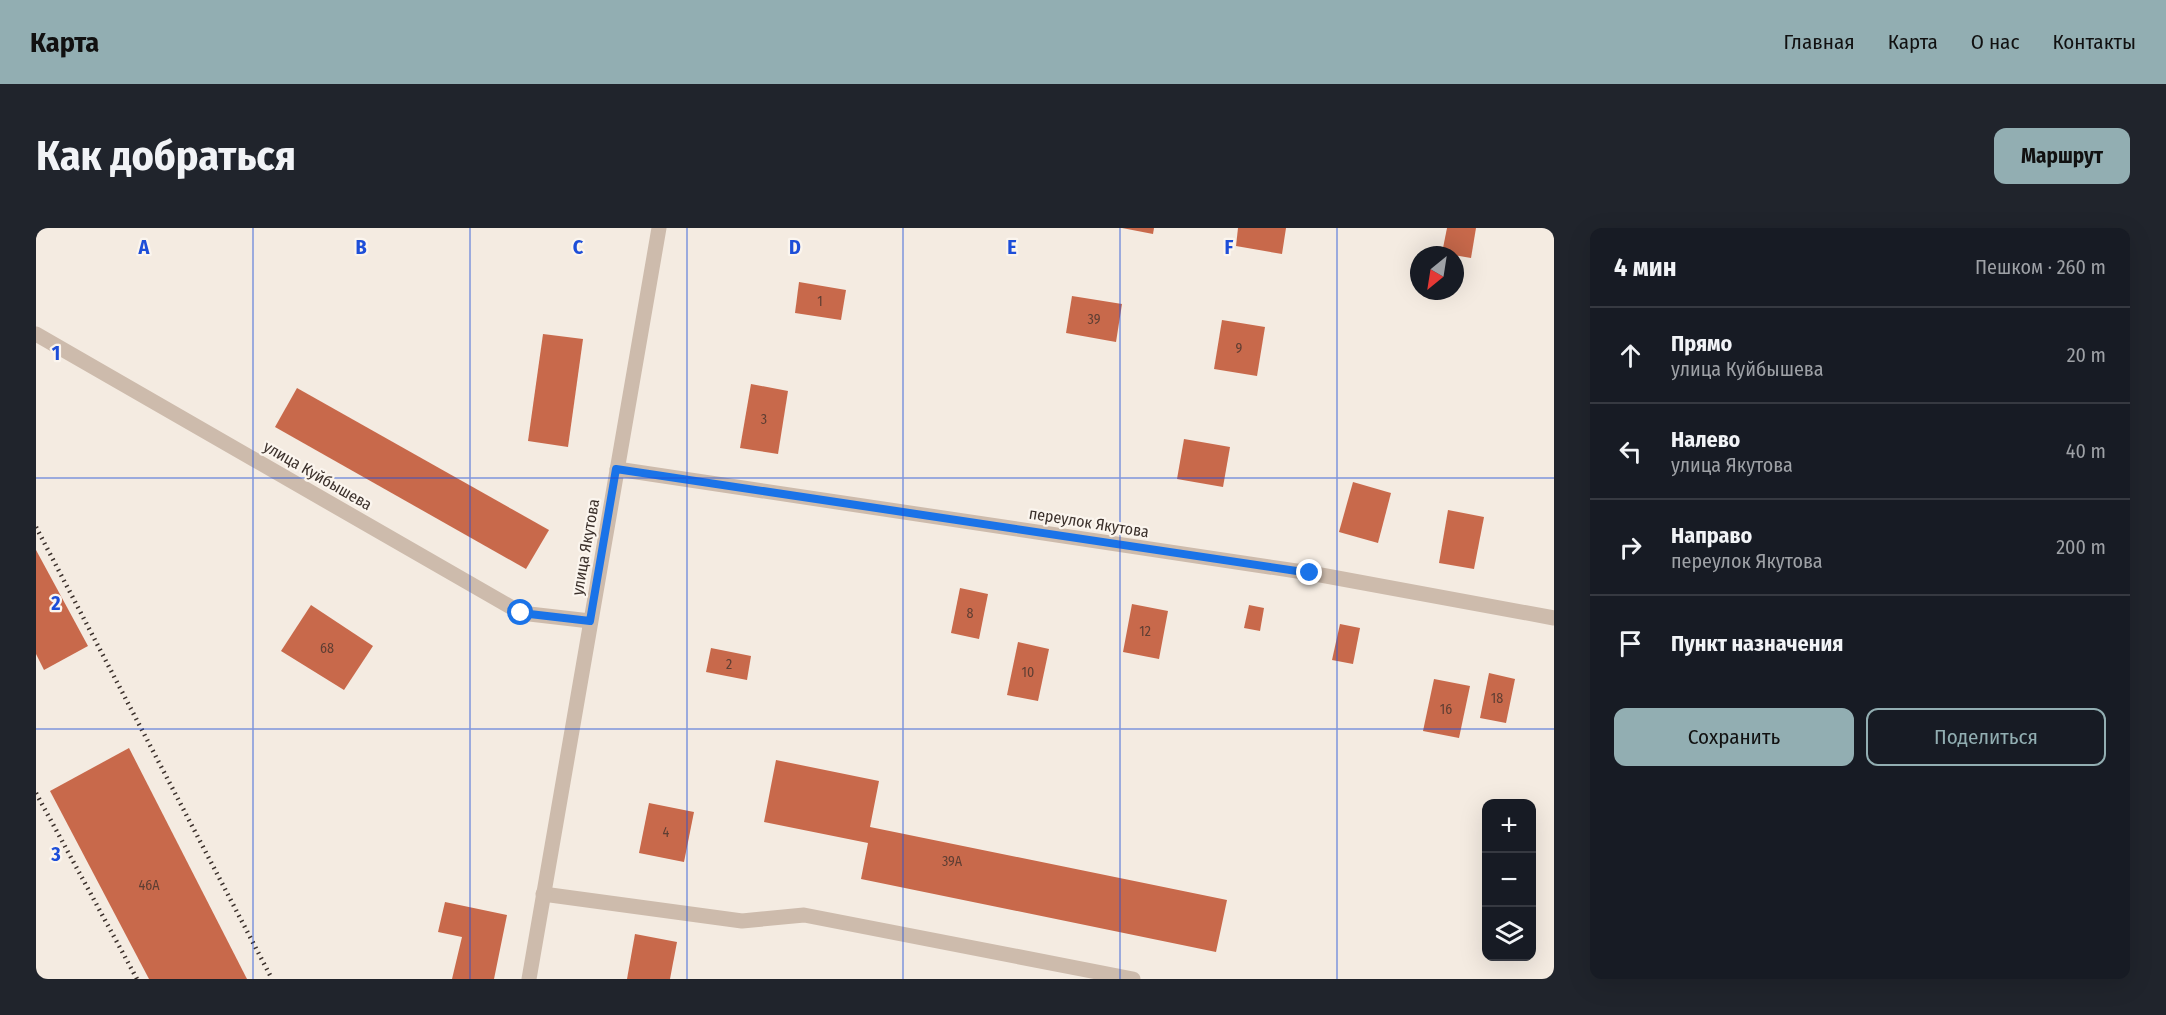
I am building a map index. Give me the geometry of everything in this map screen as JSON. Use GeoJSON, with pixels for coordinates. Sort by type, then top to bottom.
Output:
{"type":"FeatureCollection","features":[{"type":"Feature","properties":{"kind":"street","name":"улица Якутова"},"geometry":{"type":"LineString","coordinates":[[529,979],[659,228]]}},
{"type":"Feature","properties":{"kind":"street","name":"улица Куйбышева"},"geometry":{"type":"LineString","coordinates":[[36,334],[521,613],[590,621]]}},
{"type":"Feature","properties":{"kind":"street","name":"переулок Якутова"},"geometry":{"type":"LineString","coordinates":[[616,469],[1310,573],[1554,618]]}},
{"type":"Feature","properties":{"kind":"street"},"geometry":{"type":"LineString","coordinates":[[543,894],[742,921],[804,915],[1133,979]]}},
{"type":"Feature","properties":{"kind":"building"},"geometry":{"type":"Polygon","coordinates":[[[1122,228],[1154,228],[1153,234],[1122,228]]]}},
{"type":"Feature","properties":{"kind":"building"},"geometry":{"type":"Polygon","coordinates":[[[1238,228],[1286,228],[1282,254],[1236,246],[1238,228]]]}},
{"type":"Feature","properties":{"kind":"building"},"geometry":{"type":"Polygon","coordinates":[[[1447,228],[1476,228],[1471,258],[1464,257],[1464,246],[1443,246],[1447,228]]]}},
{"type":"Feature","properties":{"kind":"building"},"geometry":{"type":"Polygon","coordinates":[[[799,282],[846,290],[841,320],[795,313],[799,282]]]}},
{"type":"Feature","properties":{"kind":"building"},"geometry":{"type":"Polygon","coordinates":[[[1072,296],[1122,304],[1116,342],[1066,333],[1072,296]]]}},
{"type":"Feature","properties":{"kind":"building"},"geometry":{"type":"Polygon","coordinates":[[[1222,320],[1265,327],[1257,376],[1214,369],[1222,320]]]}},
{"type":"Feature","properties":{"kind":"building"},"geometry":{"type":"Polygon","coordinates":[[[543,334],[583,339],[568,447],[528,441],[543,334]]]}},
{"type":"Feature","properties":{"kind":"building"},"geometry":{"type":"Polygon","coordinates":[[[751,384],[788,391],[778,454],[740,448],[751,384]]]}},
{"type":"Feature","properties":{"kind":"building"},"geometry":{"type":"Polygon","coordinates":[[[297,388],[549,530],[526,569],[275,427],[297,388]]]}},
{"type":"Feature","properties":{"kind":"building"},"geometry":{"type":"Polygon","coordinates":[[[1184,439],[1230,447],[1223,487],[1177,479],[1184,439]]]}},
{"type":"Feature","properties":{"kind":"building"},"geometry":{"type":"Polygon","coordinates":[[[1353,482],[1391,493],[1378,543],[1339,532],[1353,482]]]}},
{"type":"Feature","properties":{"kind":"building"},"geometry":{"type":"Polygon","coordinates":[[[1448,510],[1484,517],[1474,569],[1439,563],[1448,510]]]}},
{"type":"Feature","properties":{"kind":"building"},"geometry":{"type":"Polygon","coordinates":[[[36,550],[88,646],[44,670],[36,654],[36,550]]]}},
{"type":"Feature","properties":{"kind":"building"},"geometry":{"type":"Polygon","coordinates":[[[960,588],[988,594],[979,639],[951,633],[960,588]]]}},
{"type":"Feature","properties":{"kind":"building"},"geometry":{"type":"Polygon","coordinates":[[[1132,604],[1168,611],[1159,659],[1123,652],[1132,604]]]}},
{"type":"Feature","properties":{"kind":"building"},"geometry":{"type":"Polygon","coordinates":[[[311,605],[373,646],[344,690],[281,651],[311,605]]]}},
{"type":"Feature","properties":{"kind":"building"},"geometry":{"type":"Polygon","coordinates":[[[1249,605],[1264,608],[1260,631],[1244,628],[1249,605]]]}},
{"type":"Feature","properties":{"kind":"building"},"geometry":{"type":"Polygon","coordinates":[[[1340,624],[1360,628],[1353,664],[1332,660],[1340,624]]]}},
{"type":"Feature","properties":{"kind":"building"},"geometry":{"type":"Polygon","coordinates":[[[1018,642],[1049,649],[1038,701],[1007,695],[1018,642]]]}},
{"type":"Feature","properties":{"kind":"building"},"geometry":{"type":"Polygon","coordinates":[[[711,648],[751,656],[747,680],[706,672],[711,648]]]}},
{"type":"Feature","properties":{"kind":"building"},"geometry":{"type":"Polygon","coordinates":[[[1489,673],[1515,679],[1506,723],[1480,718],[1489,673]]]}},
{"type":"Feature","properties":{"kind":"building"},"geometry":{"type":"Polygon","coordinates":[[[1434,679],[1470,686],[1459,738],[1423,731],[1434,679]]]}},
{"type":"Feature","properties":{"kind":"building"},"geometry":{"type":"Polygon","coordinates":[[[129,748],[247,979],[149,979],[50,791],[129,748]]]}},
{"type":"Feature","properties":{"kind":"building"},"geometry":{"type":"Polygon","coordinates":[[[776,760],[879,781],[870,827],[1227,900],[1216,952],[861,879],[868,843],[764,822],[776,760]]]}},
{"type":"Feature","properties":{"kind":"building"},"geometry":{"type":"Polygon","coordinates":[[[649,803],[694,812],[684,862],[639,853],[649,803]]]}},
{"type":"Feature","properties":{"kind":"building"},"geometry":{"type":"Polygon","coordinates":[[[445,902],[507,915],[494,979],[452,979],[462,937],[438,932],[445,902]]]}},
{"type":"Feature","properties":{"kind":"building"},"geometry":{"type":"Polygon","coordinates":[[[635,934],[677,942],[670,979],[627,979],[635,934]]]}},
{"type":"Feature","properties":{"kind":"railway"},"geometry":{"type":"LineString","coordinates":[[36,527],[272,979]]}},
{"type":"Feature","properties":{"kind":"railway"},"geometry":{"type":"LineString","coordinates":[[36,793],[137,979]]}},
{"type":"Feature","properties":{"kind":"route"},"geometry":{"type":"LineString","coordinates":[[521,613],[590,621],[616,469],[1310,573]]}}]}
